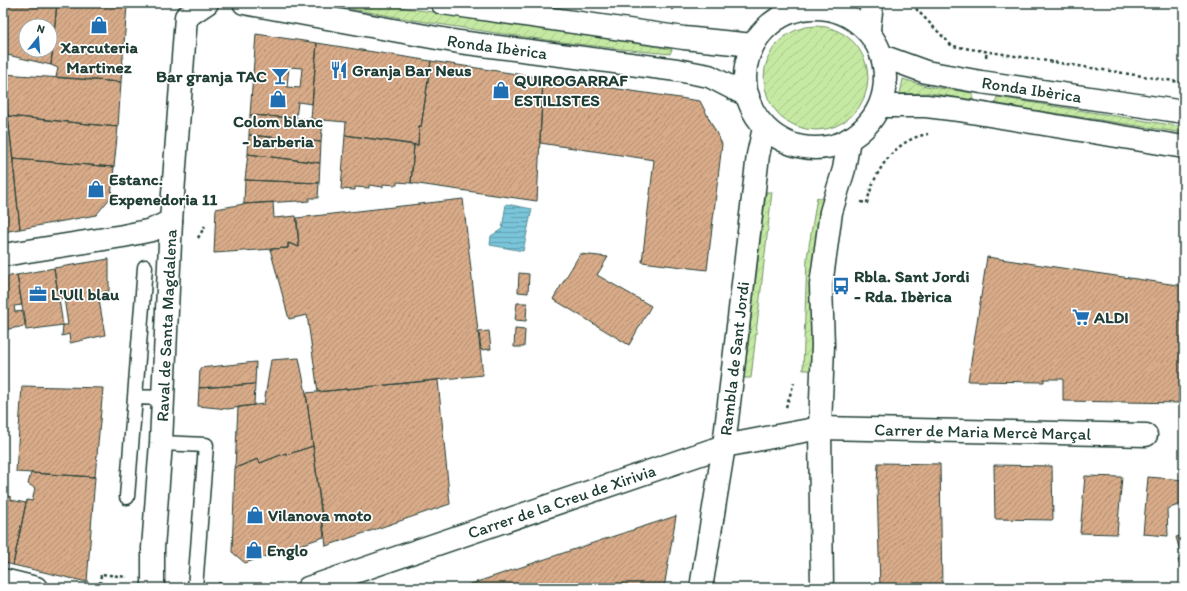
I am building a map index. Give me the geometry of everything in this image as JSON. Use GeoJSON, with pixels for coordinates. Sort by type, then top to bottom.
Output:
{"type":"FeatureCollection","features":[{"type":"Feature","properties":{"kind":"street","name":"Raval de Santa Magdalena"},"geometry":{"type":"LineString","coordinates":[[153,588],[153,548],[161,443],[171,220],[186,17],[207,3]]}},
{"type":"Feature","properties":{"kind":"street","name":"Ronda Ibèrica"},"geometry":{"type":"LineString","coordinates":[[244,3],[459,42],[677,70],[709,76],[748,96]]}},
{"type":"Feature","properties":{"kind":"street","name":"Ronda Ibèrica"},"geometry":{"type":"LineString","coordinates":[[442,3],[684,38],[753,45]]}},
{"type":"Feature","properties":{"kind":"street"},"geometry":{"type":"LineString","coordinates":[[869,29],[872,3]]}},
{"type":"Feature","properties":{"kind":"street"},"geometry":{"type":"LineString","coordinates":[[808,6],[834,10],[851,17],[869,29],[882,56],[886,82],[880,106],[871,120],[860,132],[849,139],[826,147],[805,147],[784,141],[764,128],[748,96],[745,70],[753,45],[769,25],[791,12],[808,6]]}},
{"type":"Feature","properties":{"kind":"street","name":"Ronda Ibèrica"},"geometry":{"type":"LineString","coordinates":[[882,56],[926,72],[981,82],[1182,111]]}},
{"type":"Feature","properties":{"kind":"street","name":"Ronda Ibèrica"},"geometry":{"type":"LineString","coordinates":[[880,106],[926,106],[959,110],[1184,147]]}},
{"type":"Feature","properties":{"kind":"street","name":"Rambla de Sant Jordi"},"geometry":{"type":"LineString","coordinates":[[702,588],[724,446],[758,154],[764,128]]}},
{"type":"Feature","properties":{"kind":"street"},"geometry":{"type":"LineString","coordinates":[[822,588],[820,428],[823,345],[822,285],[831,212],[844,168],[849,139]]}},
{"type":"Feature","properties":{"kind":"street"},"geometry":{"type":"LineString","coordinates":[[3,255],[152,230],[171,220]]}},
{"type":"Feature","properties":{"kind":"street","name":"Carrer de la Creu de Xirivia"},"geometry":{"type":"LineString","coordinates":[[308,588],[724,446],[820,428]]}},
{"type":"Feature","properties":{"kind":"street","name":"Carrer de Maria Mercè Marçal"},"geometry":{"type":"LineString","coordinates":[[820,428],[1146,435]]}},
{"type":"Feature","properties":{"kind":"street"},"geometry":{"type":"LineString","coordinates":[[3,580],[36,588]]}},
{"type":"Feature","properties":{"kind":"lane"},"geometry":{"type":"LineString","coordinates":[[127,497],[145,267]]}},
{"type":"Feature","properties":{"kind":"lane"},"geometry":{"type":"LineString","coordinates":[[135,397],[163,398]]}},
{"type":"Feature","properties":{"kind":"lane"},"geometry":{"type":"LineString","coordinates":[[161,443],[206,444],[195,588]]}},
{"type":"Feature","properties":{"kind":"path"},"geometry":{"type":"LineString","coordinates":[[678,3],[702,6],[723,3]]}},
{"type":"Feature","properties":{"kind":"path","name":"Ronda Ibèrica"},"geometry":{"type":"LineString","coordinates":[[914,3],[917,10],[952,46],[1180,82],[1184,80]]}},
{"type":"Feature","properties":{"kind":"path"},"geometry":{"type":"LineString","coordinates":[[860,202],[867,203],[872,183],[898,148],[915,136],[933,134]]}},
{"type":"Feature","properties":{"kind":"path"},"geometry":{"type":"LineString","coordinates":[[100,584],[101,574],[130,578]]}},
{"type":"Feature","properties":{"kind":"green space"},"geometry":{"type":"Polygon","coordinates":[[[319,3],[374,3],[672,49],[670,54],[538,39],[406,19],[319,3]]]}},
{"type":"Feature","properties":{"kind":"green space"},"geometry":{"type":"Polygon","coordinates":[[[816,26],[836,30],[853,41],[864,58],[868,78],[864,98],[853,115],[836,126],[816,130],[796,126],[779,115],[768,98],[764,78],[768,58],[779,41],[796,30],[816,26]]]}},
{"type":"Feature","properties":{"kind":"green space"},"geometry":{"type":"Polygon","coordinates":[[[903,79],[926,86],[973,93],[973,100],[929,93],[900,94],[903,79]]]}},
{"type":"Feature","properties":{"kind":"green space"},"geometry":{"type":"Polygon","coordinates":[[[997,97],[1184,127],[1184,133],[995,104],[997,97]]]}},
{"type":"Feature","properties":{"kind":"green space"},"geometry":{"type":"Polygon","coordinates":[[[766,192],[772,192],[751,378],[744,378],[766,192]]]}},
{"type":"Feature","properties":{"kind":"green space"},"geometry":{"type":"Polygon","coordinates":[[[817,197],[823,199],[813,258],[811,370],[803,370],[807,258],[817,197]]]}},
{"type":"Feature","properties":{"kind":"water"},"geometry":{"type":"Polygon","coordinates":[[[506,204],[532,209],[523,251],[490,245],[491,236],[502,229],[506,204]]]}},
{"type":"Feature","properties":{"kind":"building"},"geometry":{"type":"Polygon","coordinates":[[[3,3],[57,3],[56,18],[18,18],[18,57],[3,54],[3,3]]]}},
{"type":"Feature","properties":{"kind":"building"},"geometry":{"type":"Polygon","coordinates":[[[57,3],[115,3],[127,6],[121,82],[56,77],[58,68],[51,65],[52,58],[58,58],[58,18],[56,18],[57,3]]]}},
{"type":"Feature","properties":{"kind":"building"},"geometry":{"type":"Polygon","coordinates":[[[256,34],[317,43],[312,104],[298,102],[296,118],[250,115],[256,34]],[[289,67],[287,87],[300,88],[302,68],[289,67]]]}},
{"type":"Feature","properties":{"kind":"building"},"geometry":{"type":"Polygon","coordinates":[[[317,43],[431,61],[421,127],[419,127],[418,145],[345,135],[346,122],[311,119],[317,43]]]}},
{"type":"Feature","properties":{"kind":"building"},"geometry":{"type":"Polygon","coordinates":[[[20,58],[52,58],[51,65],[20,58]]]}},
{"type":"Feature","properties":{"kind":"building"},"geometry":{"type":"Polygon","coordinates":[[[431,61],[543,78],[537,201],[411,183],[414,145],[418,145],[419,127],[421,127],[431,61]]]}},
{"type":"Feature","properties":{"kind":"building"},"geometry":{"type":"Polygon","coordinates":[[[3,74],[121,82],[118,127],[8,116],[3,74]]]}},
{"type":"Feature","properties":{"kind":"building"},"geometry":{"type":"Polygon","coordinates":[[[543,78],[700,101],[722,144],[707,270],[642,262],[654,160],[540,143],[543,78]]]}},
{"type":"Feature","properties":{"kind":"building"},"geometry":{"type":"Polygon","coordinates":[[[3,91],[8,116],[20,229],[3,232],[3,91]]]}},
{"type":"Feature","properties":{"kind":"building"},"geometry":{"type":"Polygon","coordinates":[[[250,115],[323,120],[321,142],[249,135],[250,115]]]}},
{"type":"Feature","properties":{"kind":"building"},"geometry":{"type":"Polygon","coordinates":[[[8,116],[118,127],[114,167],[13,159],[8,116]]]}},
{"type":"Feature","properties":{"kind":"building"},"geometry":{"type":"Polygon","coordinates":[[[249,135],[321,142],[320,163],[248,154],[249,135]]]}},
{"type":"Feature","properties":{"kind":"building"},"geometry":{"type":"Polygon","coordinates":[[[345,135],[414,145],[411,183],[397,182],[397,185],[383,184],[383,187],[369,185],[369,188],[355,187],[355,190],[341,189],[345,135]]]}},
{"type":"Feature","properties":{"kind":"building"},"geometry":{"type":"Polygon","coordinates":[[[248,154],[320,163],[319,183],[245,180],[248,154]]]}},
{"type":"Feature","properties":{"kind":"building"},"geometry":{"type":"Polygon","coordinates":[[[13,159],[114,167],[111,197],[96,215],[20,229],[13,159]]]}},
{"type":"Feature","properties":{"kind":"building"},"geometry":{"type":"Polygon","coordinates":[[[245,180],[319,183],[318,198],[309,198],[309,201],[298,202],[244,204],[245,180]]]}},
{"type":"Feature","properties":{"kind":"building"},"geometry":{"type":"Polygon","coordinates":[[[463,199],[483,375],[318,392],[307,315],[289,319],[270,249],[288,248],[288,243],[299,247],[297,218],[463,199]]]}},
{"type":"Feature","properties":{"kind":"building"},"geometry":{"type":"Polygon","coordinates":[[[273,202],[274,218],[296,216],[299,247],[288,243],[288,248],[214,253],[216,209],[244,204],[273,202]]]}},
{"type":"Feature","properties":{"kind":"building"},"geometry":{"type":"Polygon","coordinates":[[[580,254],[608,257],[597,275],[651,306],[629,345],[553,299],[580,254]]]}},
{"type":"Feature","properties":{"kind":"building","name":"ALDI"},"geometry":{"type":"Polygon","coordinates":[[[987,257],[1184,286],[1184,403],[1063,401],[1063,379],[1044,379],[1044,382],[968,381],[987,257]]]}},
{"type":"Feature","properties":{"kind":"building"},"geometry":{"type":"Polygon","coordinates":[[[109,259],[109,291],[98,294],[105,335],[70,343],[69,334],[62,336],[63,325],[68,325],[64,298],[59,299],[54,268],[109,259]]]}},
{"type":"Feature","properties":{"kind":"building"},"geometry":{"type":"Polygon","coordinates":[[[54,268],[63,325],[26,330],[17,275],[54,268]]]}},
{"type":"Feature","properties":{"kind":"building"},"geometry":{"type":"Polygon","coordinates":[[[519,273],[529,274],[528,293],[518,292],[519,273]]]}},
{"type":"Feature","properties":{"kind":"building"},"geometry":{"type":"Polygon","coordinates":[[[17,275],[22,305],[14,306],[15,312],[24,311],[26,326],[3,330],[3,277],[17,275]]]}},
{"type":"Feature","properties":{"kind":"building"},"geometry":{"type":"Polygon","coordinates":[[[517,303],[527,303],[526,321],[515,320],[517,303]]]}},
{"type":"Feature","properties":{"kind":"building"},"geometry":{"type":"Polygon","coordinates":[[[515,329],[525,330],[524,347],[514,347],[515,329]]]}},
{"type":"Feature","properties":{"kind":"building"},"geometry":{"type":"Polygon","coordinates":[[[489,331],[491,349],[481,350],[479,332],[489,331]]]}},
{"type":"Feature","properties":{"kind":"building"},"geometry":{"type":"Polygon","coordinates":[[[299,358],[306,393],[313,446],[286,455],[286,453],[260,463],[258,459],[235,468],[238,407],[264,404],[271,360],[299,358]]]}},
{"type":"Feature","properties":{"kind":"building"},"geometry":{"type":"Polygon","coordinates":[[[256,362],[255,384],[199,388],[200,368],[256,362]]]}},
{"type":"Feature","properties":{"kind":"building"},"geometry":{"type":"Polygon","coordinates":[[[438,380],[450,504],[326,546],[306,393],[438,380]]]}},
{"type":"Feature","properties":{"kind":"building"},"geometry":{"type":"Polygon","coordinates":[[[255,384],[254,405],[228,409],[198,406],[199,388],[255,384]]]}},
{"type":"Feature","properties":{"kind":"building"},"geometry":{"type":"Polygon","coordinates":[[[22,386],[103,388],[95,477],[16,472],[22,386]]]}},
{"type":"Feature","properties":{"kind":"building"},"geometry":{"type":"Polygon","coordinates":[[[313,446],[324,537],[245,563],[232,552],[235,468],[258,459],[260,463],[286,453],[286,455],[313,446]]]}},
{"type":"Feature","properties":{"kind":"building"},"geometry":{"type":"Polygon","coordinates":[[[878,463],[940,464],[942,588],[880,588],[877,485],[878,463]]]}},
{"type":"Feature","properties":{"kind":"building"},"geometry":{"type":"Polygon","coordinates":[[[994,465],[1052,466],[1053,520],[995,519],[994,465]]]}},
{"type":"Feature","properties":{"kind":"building"},"geometry":{"type":"Polygon","coordinates":[[[31,473],[95,477],[87,582],[13,565],[26,503],[27,500],[32,501],[35,488],[28,484],[31,473]]]}},
{"type":"Feature","properties":{"kind":"building"},"geometry":{"type":"Polygon","coordinates":[[[1085,476],[1122,477],[1117,534],[1080,533],[1085,476]]]}},
{"type":"Feature","properties":{"kind":"building"},"geometry":{"type":"Polygon","coordinates":[[[1148,477],[1184,480],[1184,503],[1167,509],[1168,536],[1143,534],[1148,477]]]}},
{"type":"Feature","properties":{"kind":"building"},"geometry":{"type":"Polygon","coordinates":[[[3,495],[11,497],[11,500],[26,503],[13,565],[3,562],[3,495]]]}},
{"type":"Feature","properties":{"kind":"building"},"geometry":{"type":"Polygon","coordinates":[[[676,516],[664,588],[459,588],[608,538],[676,516]]]}},
{"type":"Feature","properties":{"kind":"building"},"geometry":{"type":"Polygon","coordinates":[[[1184,535],[1183,575],[1178,560],[1182,558],[1176,537],[1184,535]]]}},
{"type":"Feature","properties":{"kind":"place","name":"Xarcuteria Martinez"},"geometry":{"type":"Point","coordinates":[99,25]}},
{"type":"Feature","properties":{"kind":"place","name":"Granja Bar Neus"},"geometry":{"type":"Point","coordinates":[339,70]}},
{"type":"Feature","properties":{"kind":"place","name":"Bar granja TAC"},"geometry":{"type":"Point","coordinates":[280,76]}},
{"type":"Feature","properties":{"kind":"place","name":"QUIROGARRAF ESTILISTES"},"geometry":{"type":"Point","coordinates":[501,90]}},
{"type":"Feature","properties":{"kind":"place","name":"Colom blanc - barberia"},"geometry":{"type":"Point","coordinates":[278,99]}},
{"type":"Feature","properties":{"kind":"place","name":"Estanc. Expenedoria 11"},"geometry":{"type":"Point","coordinates":[96,189]}},
{"type":"Feature","properties":{"kind":"place","name":"Rbla. Sant Jordi - Rda. Ibèrica"},"geometry":{"type":"Point","coordinates":[841,286]}},
{"type":"Feature","properties":{"kind":"place","name":"L'Ull blau"},"geometry":{"type":"Point","coordinates":[38,294]}},
{"type":"Feature","properties":{"kind":"place","name":"ALDI"},"geometry":{"type":"Point","coordinates":[1081,317]}},
{"type":"Feature","properties":{"kind":"place","name":"Vilanova moto"},"geometry":{"type":"Point","coordinates":[255,515]}},
{"type":"Feature","properties":{"kind":"place","name":"Englo"},"geometry":{"type":"Point","coordinates":[254,550]}}]}
